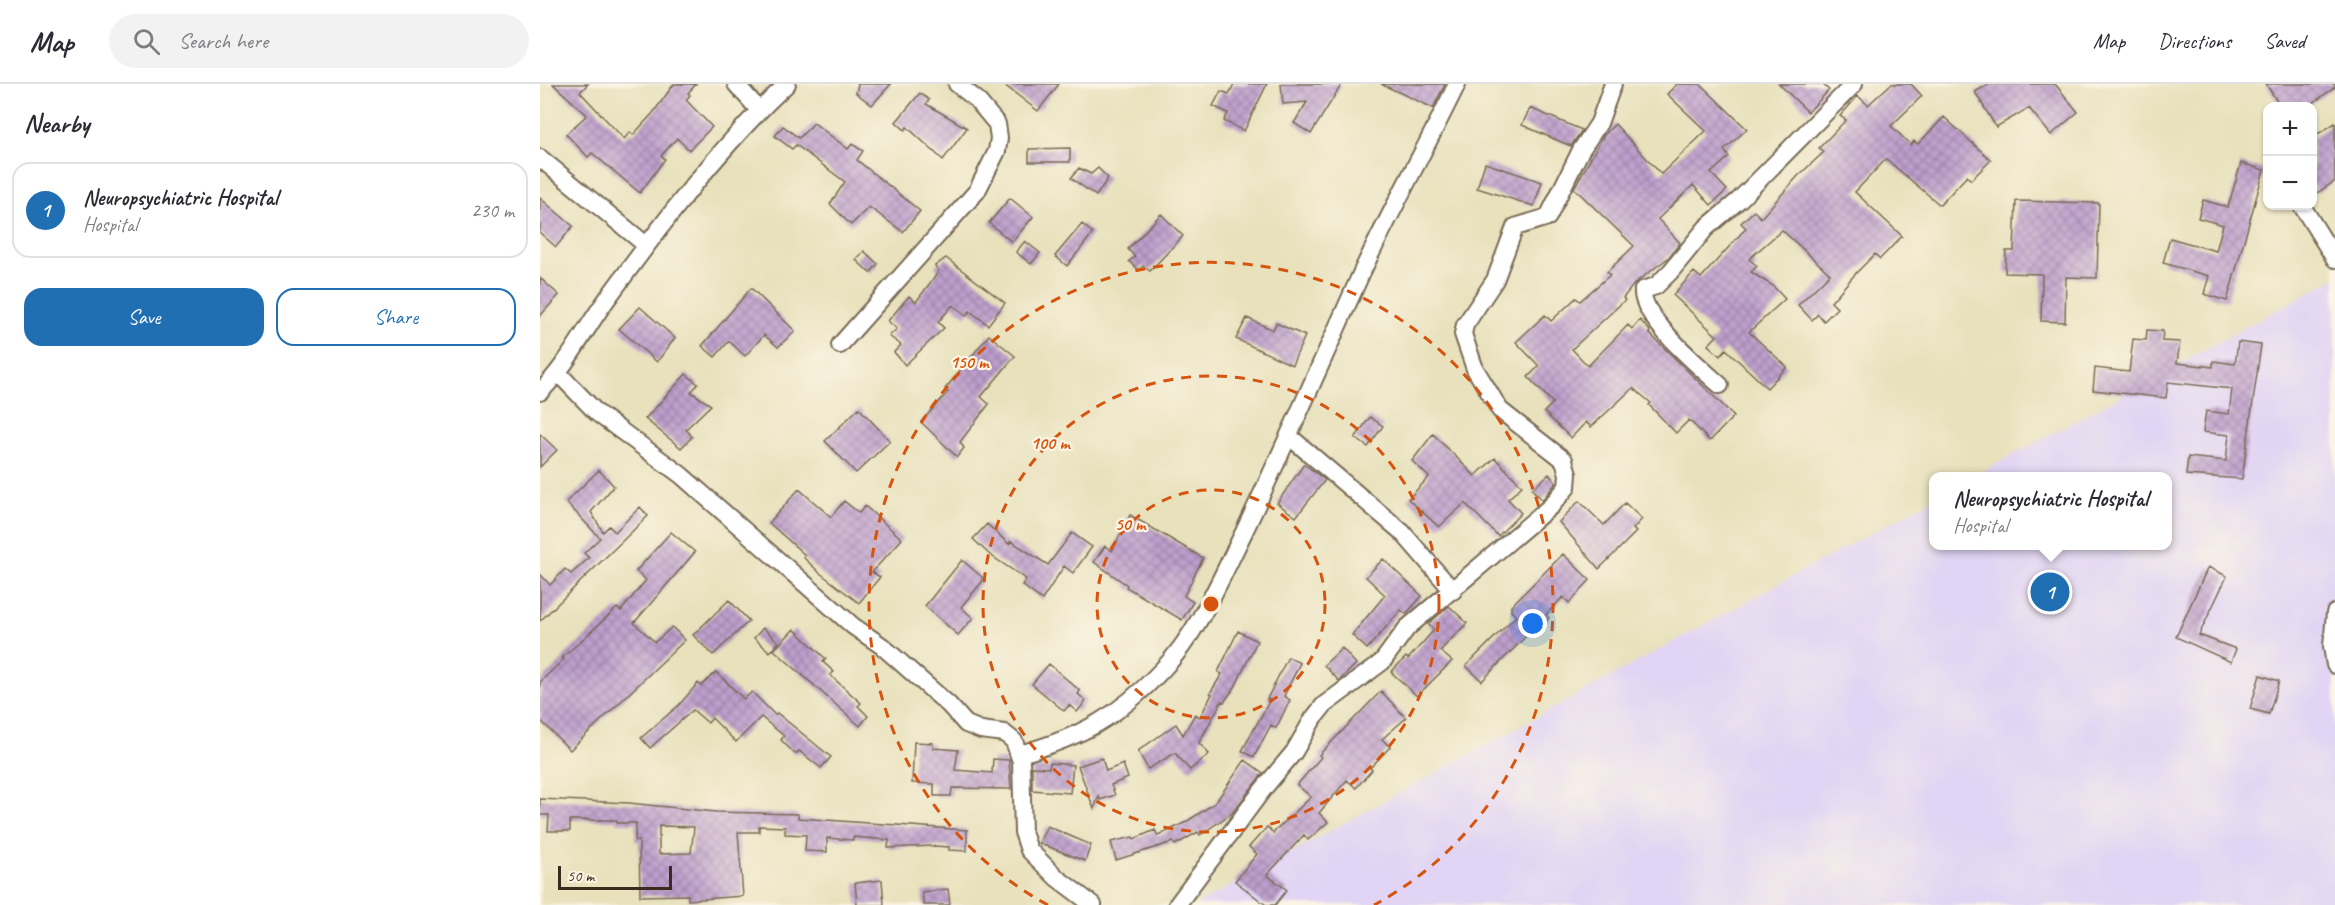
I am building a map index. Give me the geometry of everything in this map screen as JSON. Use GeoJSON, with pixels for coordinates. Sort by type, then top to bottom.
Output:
{"type":"FeatureCollection","features":[{"type":"Feature","properties":{"kind":"street"},"geometry":{"type":"LineString","coordinates":[[736,84],[759,110]]}},
{"type":"Feature","properties":{"kind":"street"},"geometry":{"type":"LineString","coordinates":[[540,392],[559,374],[583,331],[646,245],[759,110],[787,84]]}},
{"type":"Feature","properties":{"kind":"street"},"geometry":{"type":"LineString","coordinates":[[840,345],[977,191],[997,152],[999,138],[997,124],[991,114],[957,84]]}},
{"type":"Feature","properties":{"kind":"street"},"geometry":{"type":"LineString","coordinates":[[1020,754],[1064,742],[1102,722],[1163,669],[1208,603],[1290,437],[1362,273],[1456,84]]}},
{"type":"Feature","properties":{"kind":"street"},"geometry":{"type":"LineString","coordinates":[[1177,905],[1264,788],[1294,753],[1312,719],[1324,705],[1382,662],[1407,628],[1551,506],[1567,487],[1568,474],[1564,460],[1500,410],[1490,398],[1475,369],[1463,334],[1465,325],[1495,280],[1515,227],[1548,217],[1576,158],[1599,123],[1613,84]]}},
{"type":"Feature","properties":{"kind":"street"},"geometry":{"type":"LineString","coordinates":[[1720,385],[1651,314],[1642,298],[1643,290],[1656,286],[1706,228],[1739,200],[1854,84]]}},
{"type":"Feature","properties":{"kind":"street"},"geometry":{"type":"LineString","coordinates":[[540,158],[646,245]]}},
{"type":"Feature","properties":{"kind":"street"},"geometry":{"type":"LineString","coordinates":[[2304,210],[2335,259]]}},
{"type":"Feature","properties":{"kind":"street"},"geometry":{"type":"LineString","coordinates":[[559,374],[597,413],[657,455],[853,626],[882,646],[949,705],[966,724],[981,730],[1004,733],[1014,741],[1020,754],[1023,832],[1029,850],[1057,878],[1093,905]]}},
{"type":"Feature","properties":{"kind":"street"},"geometry":{"type":"LineString","coordinates":[[1290,437],[1402,532],[1453,591]]}},
{"type":"Feature","properties":{"kind":"street"},"geometry":{"type":"LineString","coordinates":[[2335,613],[2332,646],[2335,665]]}},
{"type":"Feature","properties":{"kind":"shaded area"},"geometry":{"type":"Polygon","coordinates":[[[2335,278],[2335,905],[1196,905],[1929,501],[1929,550],[2172,550],[2172,472],[1982,472],[2335,278]]]}},
{"type":"Feature","properties":{"kind":"building"},"geometry":{"type":"Polygon","coordinates":[[[553,84],[588,84],[580,92],[624,139],[630,132],[633,135],[653,113],[674,84],[696,84],[688,93],[690,95],[686,100],[712,127],[689,150],[677,138],[661,156],[665,159],[640,193],[592,153],[588,157],[566,134],[587,115],[553,84]]]}},
{"type":"Feature","properties":{"kind":"building"},"geometry":{"type":"Polygon","coordinates":[[[858,84],[891,84],[872,105],[856,93],[858,84]]]}},
{"type":"Feature","properties":{"kind":"building"},"geometry":{"type":"Polygon","coordinates":[[[1003,84],[1059,84],[1038,111],[1003,84]]]}},
{"type":"Feature","properties":{"kind":"building"},"geometry":{"type":"Polygon","coordinates":[[[1234,84],[1267,84],[1244,131],[1224,121],[1228,113],[1213,106],[1221,91],[1229,94],[1234,84]]]}},
{"type":"Feature","properties":{"kind":"building"},"geometry":{"type":"Polygon","coordinates":[[[1281,84],[1342,84],[1311,134],[1294,123],[1307,102],[1283,104],[1281,84]]]}},
{"type":"Feature","properties":{"kind":"building"},"geometry":{"type":"Polygon","coordinates":[[[1381,84],[1445,84],[1433,108],[1381,84]]]}},
{"type":"Feature","properties":{"kind":"building"},"geometry":{"type":"Polygon","coordinates":[[[1677,84],[1700,84],[1747,129],[1724,150],[1729,157],[1711,173],[1727,190],[1711,205],[1693,185],[1658,219],[1680,243],[1668,258],[1635,283],[1623,298],[1625,300],[1572,349],[1588,366],[1628,325],[1632,329],[1640,320],[1650,331],[1649,333],[1734,416],[1710,441],[1689,420],[1676,433],[1649,405],[1651,403],[1633,388],[1591,427],[1586,422],[1571,438],[1544,412],[1553,403],[1528,377],[1539,366],[1516,342],[1545,315],[1551,321],[1576,298],[1580,301],[1610,275],[1607,272],[1634,246],[1574,188],[1604,135],[1615,124],[1661,174],[1706,131],[1667,94],[1677,84]]]}},
{"type":"Feature","properties":{"kind":"building"},"geometry":{"type":"Polygon","coordinates":[[[1779,84],[1822,84],[1829,90],[1808,112],[1779,84]]]}},
{"type":"Feature","properties":{"kind":"building"},"geometry":{"type":"Polygon","coordinates":[[[1891,84],[1911,84],[1922,96],[1891,126],[1911,145],[1914,141],[1918,144],[1944,117],[1991,160],[1971,180],[1967,176],[1940,205],[1886,159],[1855,192],[1902,236],[1880,259],[1875,254],[1857,272],[1831,302],[1837,308],[1824,321],[1818,314],[1812,320],[1798,305],[1830,274],[1782,230],[1749,259],[1757,266],[1751,272],[1773,286],[1785,299],[1749,332],[1787,367],[1767,388],[1726,349],[1720,356],[1708,345],[1717,336],[1673,295],[1694,272],[1701,278],[1746,228],[1741,223],[1754,211],[1761,218],[1798,176],[1824,152],[1819,148],[1846,120],[1840,116],[1858,96],[1868,105],[1891,84]]]}},
{"type":"Feature","properties":{"kind":"building"},"geometry":{"type":"Polygon","coordinates":[[[1989,84],[2055,84],[2078,112],[2051,135],[2029,108],[1996,127],[1975,92],[1989,84]]]}},
{"type":"Feature","properties":{"kind":"building"},"geometry":{"type":"Polygon","coordinates":[[[2266,84],[2335,84],[2335,87],[2314,102],[2277,102],[2266,84]]]}},
{"type":"Feature","properties":{"kind":"building"},"geometry":{"type":"Polygon","coordinates":[[[920,93],[929,100],[926,104],[967,128],[943,160],[907,127],[905,130],[896,122],[920,93]]]}},
{"type":"Feature","properties":{"kind":"building"},"geometry":{"type":"Polygon","coordinates":[[[1530,108],[1582,130],[1571,146],[1522,125],[1530,108]]]}},
{"type":"Feature","properties":{"kind":"building"},"geometry":{"type":"Polygon","coordinates":[[[814,123],[848,149],[852,144],[863,151],[857,160],[920,211],[903,232],[869,207],[851,225],[830,204],[845,182],[796,145],[792,149],[775,136],[783,126],[799,138],[814,123]]]}},
{"type":"Feature","properties":{"kind":"building"},"geometry":{"type":"Polygon","coordinates":[[[2335,123],[2335,181],[2317,193],[2317,156],[2317,134],[2335,123]]]}},
{"type":"Feature","properties":{"kind":"building"},"geometry":{"type":"Polygon","coordinates":[[[1070,148],[1070,162],[1029,162],[1029,149],[1070,148]]]}},
{"type":"Feature","properties":{"kind":"building"},"geometry":{"type":"Polygon","coordinates":[[[1485,163],[1542,182],[1534,206],[1477,188],[1485,163]]]}},
{"type":"Feature","properties":{"kind":"building"},"geometry":{"type":"Polygon","coordinates":[[[2241,163],[2263,170],[2227,301],[2204,294],[2209,276],[2163,263],[2170,238],[2216,251],[2223,225],[2198,218],[2203,200],[2228,207],[2241,163]]]}},
{"type":"Feature","properties":{"kind":"building"},"geometry":{"type":"Polygon","coordinates":[[[1079,168],[1091,174],[1098,168],[1108,178],[1096,196],[1071,178],[1079,168]]]}},
{"type":"Feature","properties":{"kind":"building"},"geometry":{"type":"Polygon","coordinates":[[[540,198],[573,226],[556,247],[540,233],[540,198]]]}},
{"type":"Feature","properties":{"kind":"building"},"geometry":{"type":"Polygon","coordinates":[[[1010,198],[1033,217],[1012,242],[989,223],[1010,198]]]}},
{"type":"Feature","properties":{"kind":"building"},"geometry":{"type":"Polygon","coordinates":[[[2016,201],[2099,203],[2097,278],[2066,277],[2065,322],[2041,321],[2042,274],[2005,273],[2006,251],[2014,251],[2016,201]]]}},
{"type":"Feature","properties":{"kind":"building"},"geometry":{"type":"Polygon","coordinates":[[[1161,214],[1183,236],[1150,271],[1143,266],[1139,270],[1129,261],[1135,257],[1128,249],[1161,214]]]}},
{"type":"Feature","properties":{"kind":"building"},"geometry":{"type":"Polygon","coordinates":[[[1082,224],[1093,233],[1067,266],[1055,256],[1082,224]]]}},
{"type":"Feature","properties":{"kind":"building"},"geometry":{"type":"Polygon","coordinates":[[[1025,241],[1040,253],[1031,264],[1016,252],[1025,241]]]}},
{"type":"Feature","properties":{"kind":"building"},"geometry":{"type":"Polygon","coordinates":[[[864,251],[878,264],[870,273],[856,260],[864,251]]]}},
{"type":"Feature","properties":{"kind":"building"},"geometry":{"type":"Polygon","coordinates":[[[946,258],[1005,303],[988,325],[970,311],[966,316],[953,305],[938,322],[944,328],[905,365],[894,352],[901,345],[889,336],[897,329],[888,321],[909,296],[916,302],[939,271],[935,266],[946,258]]]}},
{"type":"Feature","properties":{"kind":"building"},"geometry":{"type":"Polygon","coordinates":[[[540,278],[559,295],[540,316],[540,278]]]}},
{"type":"Feature","properties":{"kind":"building"},"geometry":{"type":"Polygon","coordinates":[[[751,288],[795,331],[778,347],[764,335],[745,356],[729,341],[715,357],[702,346],[751,288]]]}},
{"type":"Feature","properties":{"kind":"building"},"geometry":{"type":"Polygon","coordinates":[[[640,307],[675,338],[657,362],[619,329],[640,307]]]}},
{"type":"Feature","properties":{"kind":"building"},"geometry":{"type":"Polygon","coordinates":[[[1247,318],[1273,330],[1276,323],[1305,336],[1292,365],[1236,339],[1247,318]]]}},
{"type":"Feature","properties":{"kind":"building"},"geometry":{"type":"Polygon","coordinates":[[[2147,330],[2163,331],[2162,341],[2180,342],[2177,363],[2213,367],[2213,361],[2235,364],[2238,342],[2261,345],[2242,479],[2186,475],[2188,457],[2226,461],[2229,435],[2203,432],[2206,411],[2229,414],[2232,389],[2168,382],[2166,398],[2093,390],[2095,368],[2129,372],[2133,339],[2146,340],[2147,330]]]}},
{"type":"Feature","properties":{"kind":"building"},"geometry":{"type":"Polygon","coordinates":[[[989,335],[1015,356],[981,397],[989,404],[960,442],[964,448],[957,457],[921,422],[948,392],[945,389],[989,335]]]}},
{"type":"Feature","properties":{"kind":"building"},"geometry":{"type":"Polygon","coordinates":[[[686,374],[698,384],[691,392],[711,405],[686,429],[692,437],[681,448],[645,419],[686,374]]]}},
{"type":"Feature","properties":{"kind":"building"},"geometry":{"type":"Polygon","coordinates":[[[859,408],[890,441],[856,473],[825,441],[859,408]]]}},
{"type":"Feature","properties":{"kind":"building"},"geometry":{"type":"Polygon","coordinates":[[[1370,417],[1383,426],[1368,447],[1355,438],[1370,417]]]}},
{"type":"Feature","properties":{"kind":"building"},"geometry":{"type":"Polygon","coordinates":[[[540,434],[557,450],[540,467],[540,434]]]}},
{"type":"Feature","properties":{"kind":"building"},"geometry":{"type":"Polygon","coordinates":[[[1433,434],[1475,476],[1495,458],[1522,486],[1508,499],[1521,513],[1498,536],[1465,503],[1439,527],[1408,499],[1429,477],[1412,461],[1433,434]]]}},
{"type":"Feature","properties":{"kind":"building"},"geometry":{"type":"Polygon","coordinates":[[[1304,464],[1325,480],[1296,517],[1277,503],[1304,464]]]}},
{"type":"Feature","properties":{"kind":"building"},"geometry":{"type":"Polygon","coordinates":[[[599,470],[614,486],[591,512],[603,532],[609,526],[615,532],[640,507],[648,516],[540,621],[540,574],[550,585],[565,569],[571,574],[589,558],[584,553],[600,538],[566,502],[599,470]]]}},
{"type":"Feature","properties":{"kind":"building"},"geometry":{"type":"Polygon","coordinates":[[[1549,474],[1556,483],[1542,500],[1532,489],[1549,474]]]}},
{"type":"Feature","properties":{"kind":"building"},"geometry":{"type":"Polygon","coordinates":[[[799,489],[831,517],[844,501],[859,513],[865,506],[902,539],[872,572],[880,577],[859,603],[820,573],[803,557],[805,555],[769,523],[799,489]]]}},
{"type":"Feature","properties":{"kind":"building"},"geometry":{"type":"Polygon","coordinates":[[[1579,501],[1604,525],[1625,503],[1642,519],[1633,529],[1636,532],[1599,569],[1559,522],[1579,501]]]}},
{"type":"Feature","properties":{"kind":"building"},"geometry":{"type":"Polygon","coordinates":[[[1130,515],[1203,558],[1184,596],[1193,602],[1182,620],[1126,587],[1127,585],[1094,562],[1105,546],[1112,551],[1130,515]]]}},
{"type":"Feature","properties":{"kind":"building"},"geometry":{"type":"Polygon","coordinates":[[[987,524],[1009,544],[1011,541],[1048,565],[1072,533],[1092,547],[1073,573],[1064,566],[1042,600],[1022,585],[1026,579],[990,555],[973,539],[987,524]]]}},
{"type":"Feature","properties":{"kind":"building"},"geometry":{"type":"Polygon","coordinates":[[[671,532],[695,552],[634,623],[655,642],[672,627],[685,640],[570,750],[540,720],[540,682],[564,659],[562,658],[617,608],[621,611],[646,580],[636,571],[671,532]]]}},
{"type":"Feature","properties":{"kind":"building"},"geometry":{"type":"Polygon","coordinates":[[[1563,554],[1590,580],[1569,603],[1563,597],[1546,615],[1549,618],[1536,633],[1532,630],[1482,681],[1466,666],[1516,616],[1511,611],[1511,606],[1563,554]]]}},
{"type":"Feature","properties":{"kind":"building"},"geometry":{"type":"Polygon","coordinates":[[[1383,559],[1422,596],[1406,614],[1401,610],[1367,649],[1352,635],[1385,595],[1366,577],[1383,559]]]}},
{"type":"Feature","properties":{"kind":"building"},"geometry":{"type":"Polygon","coordinates":[[[962,560],[982,577],[982,582],[961,607],[973,618],[958,635],[925,606],[962,560]]]}},
{"type":"Feature","properties":{"kind":"building"},"geometry":{"type":"Polygon","coordinates":[[[2208,567],[2227,576],[2199,635],[2236,649],[2231,662],[2176,637],[2208,567]]]}},
{"type":"Feature","properties":{"kind":"building"},"geometry":{"type":"Polygon","coordinates":[[[729,600],[749,621],[713,655],[693,635],[729,600]]]}},
{"type":"Feature","properties":{"kind":"building"},"geometry":{"type":"Polygon","coordinates":[[[1449,606],[1467,623],[1440,651],[1452,661],[1417,696],[1391,672],[1406,657],[1408,659],[1434,630],[1428,624],[1449,606]]]}},
{"type":"Feature","properties":{"kind":"building"},"geometry":{"type":"Polygon","coordinates":[[[763,628],[779,642],[770,652],[754,638],[763,628]]]}},
{"type":"Feature","properties":{"kind":"building"},"geometry":{"type":"Polygon","coordinates":[[[794,629],[826,659],[823,662],[834,672],[830,675],[861,703],[858,706],[868,716],[860,726],[774,650],[794,629]]]}},
{"type":"Feature","properties":{"kind":"building"},"geometry":{"type":"Polygon","coordinates":[[[1238,631],[1257,641],[1235,687],[1224,702],[1222,701],[1199,743],[1209,754],[1190,770],[1175,753],[1148,769],[1138,751],[1176,724],[1183,735],[1195,714],[1200,717],[1212,694],[1210,693],[1222,674],[1218,672],[1238,631]]]}},
{"type":"Feature","properties":{"kind":"building"},"geometry":{"type":"Polygon","coordinates":[[[1342,648],[1356,664],[1339,681],[1324,665],[1342,648]]]}},
{"type":"Feature","properties":{"kind":"building"},"geometry":{"type":"Polygon","coordinates":[[[1288,657],[1300,663],[1284,696],[1290,700],[1276,728],[1271,725],[1254,757],[1242,751],[1270,700],[1267,699],[1288,657]]]}},
{"type":"Feature","properties":{"kind":"building"},"geometry":{"type":"Polygon","coordinates":[[[1049,664],[1080,691],[1078,694],[1086,701],[1077,712],[1069,705],[1064,711],[1032,684],[1049,664]]]}},
{"type":"Feature","properties":{"kind":"building"},"geometry":{"type":"Polygon","coordinates":[[[716,672],[744,699],[752,692],[775,715],[777,713],[831,757],[821,768],[799,751],[795,754],[781,740],[784,736],[761,717],[736,742],[712,718],[708,723],[693,710],[650,748],[641,738],[679,705],[698,683],[701,686],[716,672]]]}},
{"type":"Feature","properties":{"kind":"building"},"geometry":{"type":"Polygon","coordinates":[[[2260,675],[2279,681],[2269,714],[2250,709],[2260,675]]]}},
{"type":"Feature","properties":{"kind":"building"},"geometry":{"type":"Polygon","coordinates":[[[1381,691],[1406,718],[1382,739],[1390,747],[1370,768],[1372,770],[1356,788],[1347,780],[1319,813],[1328,822],[1308,840],[1304,835],[1267,875],[1287,890],[1275,905],[1266,905],[1235,881],[1257,854],[1249,847],[1267,827],[1273,833],[1311,797],[1297,785],[1321,757],[1319,755],[1381,691]]]}},
{"type":"Feature","properties":{"kind":"building"},"geometry":{"type":"Polygon","coordinates":[[[914,742],[933,743],[933,748],[958,750],[955,770],[992,773],[993,759],[1009,760],[1011,789],[952,788],[951,796],[934,796],[934,784],[912,783],[914,742]]]}},
{"type":"Feature","properties":{"kind":"building"},"geometry":{"type":"Polygon","coordinates":[[[1102,758],[1106,771],[1123,764],[1128,778],[1111,785],[1115,795],[1100,800],[1099,796],[1094,809],[1078,766],[1102,758]]]}},
{"type":"Feature","properties":{"kind":"building"},"geometry":{"type":"Polygon","coordinates":[[[1245,760],[1263,773],[1232,813],[1200,835],[1198,832],[1175,845],[1173,842],[1116,860],[1111,842],[1133,837],[1134,839],[1155,830],[1158,836],[1186,822],[1215,803],[1245,760]]]}},
{"type":"Feature","properties":{"kind":"building"},"geometry":{"type":"Polygon","coordinates":[[[1050,763],[1073,765],[1070,793],[1032,790],[1032,767],[1049,768],[1050,763]]]}},
{"type":"Feature","properties":{"kind":"building"},"geometry":{"type":"Polygon","coordinates":[[[540,799],[629,803],[716,812],[798,814],[798,818],[967,830],[967,851],[934,846],[888,848],[889,840],[853,837],[853,840],[827,838],[827,852],[805,851],[806,835],[785,834],[785,827],[759,826],[759,832],[738,832],[743,896],[688,900],[688,895],[640,896],[639,841],[635,841],[636,823],[617,823],[617,820],[570,820],[570,831],[548,831],[549,815],[540,815],[540,799]],[[659,826],[659,854],[691,853],[694,827],[659,826]]]}},
{"type":"Feature","properties":{"kind":"building"},"geometry":{"type":"Polygon","coordinates":[[[1047,826],[1091,845],[1085,861],[1039,843],[1047,826]]]}},
{"type":"Feature","properties":{"kind":"building"},"geometry":{"type":"Polygon","coordinates":[[[882,880],[884,905],[857,905],[855,883],[882,880]]]}},
{"type":"Feature","properties":{"kind":"building"},"geometry":{"type":"Polygon","coordinates":[[[948,889],[950,905],[924,905],[922,892],[948,889]]]}},
{"type":"Feature","properties":{"kind":"place","name":"Neuropsychiatric Hospital"},"geometry":{"type":"Point","coordinates":[2050,592]}}]}
